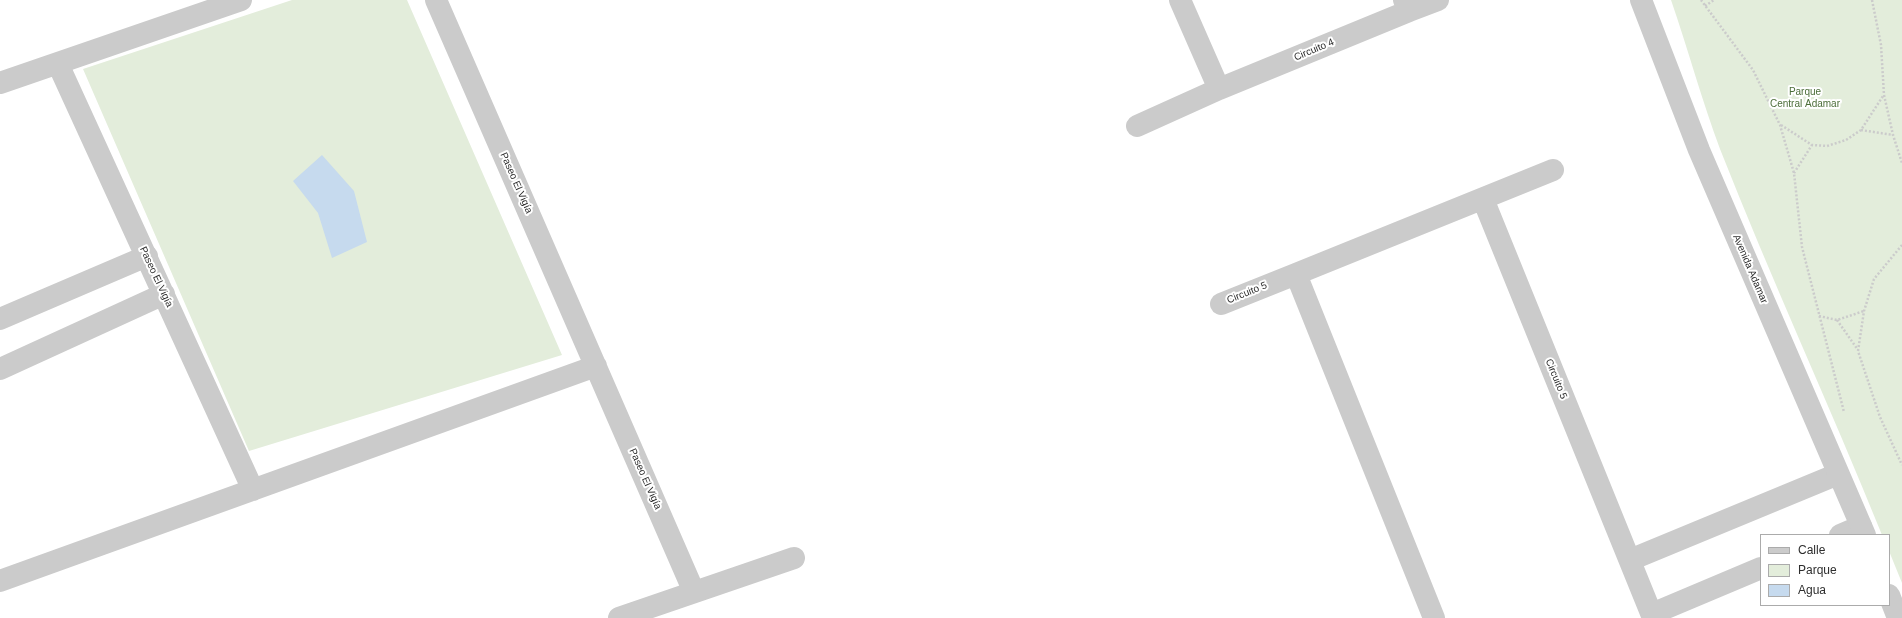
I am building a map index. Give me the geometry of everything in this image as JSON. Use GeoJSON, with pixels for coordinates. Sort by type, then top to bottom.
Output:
{"type":"FeatureCollection","features":[{"type":"Feature","properties":{"kind":"street"},"geometry":{"type":"LineString","coordinates":[[0,83],[241,0]]}},
{"type":"Feature","properties":{"kind":"street","name":"Paseo El Vigía"},"geometry":{"type":"LineString","coordinates":[[436,0],[694,592]]}},
{"type":"Feature","properties":{"kind":"street"},"geometry":{"type":"LineString","coordinates":[[1180,0],[1219,89]]}},
{"type":"Feature","properties":{"kind":"street","name":"Circuito 4"},"geometry":{"type":"LineString","coordinates":[[1137,126],[1406,5],[1438,0]]}},
{"type":"Feature","properties":{"kind":"street","name":"Avenida Adamar"},"geometry":{"type":"LineString","coordinates":[[1642,0],[1699,150],[1863,531]]}},
{"type":"Feature","properties":{"kind":"street","name":"Paseo El Vigía"},"geometry":{"type":"LineString","coordinates":[[58,64],[253,490]]}},
{"type":"Feature","properties":{"kind":"street","name":"Circuito 5"},"geometry":{"type":"LineString","coordinates":[[1221,304],[1553,170]]}},
{"type":"Feature","properties":{"kind":"street","name":"Circuito 5"},"geometry":{"type":"LineString","coordinates":[[1483,199],[1653,616],[1760,568]]}},
{"type":"Feature","properties":{"kind":"street"},"geometry":{"type":"LineString","coordinates":[[0,319],[147,256]]}},
{"type":"Feature","properties":{"kind":"street"},"geometry":{"type":"LineString","coordinates":[[1296,274],[1434,618]]}},
{"type":"Feature","properties":{"kind":"street"},"geometry":{"type":"LineString","coordinates":[[0,369],[164,294]]}},
{"type":"Feature","properties":{"kind":"street"},"geometry":{"type":"LineString","coordinates":[[0,581],[596,366]]}},
{"type":"Feature","properties":{"kind":"street"},"geometry":{"type":"LineString","coordinates":[[1630,560],[1838,474]]}},
{"type":"Feature","properties":{"kind":"street"},"geometry":{"type":"LineString","coordinates":[[1846,534],[1863,531]]}},
{"type":"Feature","properties":{"kind":"street"},"geometry":{"type":"LineString","coordinates":[[619,618],[794,558]]}},
{"type":"Feature","properties":{"kind":"street"},"geometry":{"type":"LineString","coordinates":[[1890,598],[1898,618]]}},
{"type":"Feature","properties":{"kind":"path"},"geometry":{"type":"LineString","coordinates":[[1701,0],[1753,70],[1780,124],[1794,173],[1802,247],[1844,415]]}},
{"type":"Feature","properties":{"kind":"path"},"geometry":{"type":"LineString","coordinates":[[1705,6],[1714,0]]}},
{"type":"Feature","properties":{"kind":"path"},"geometry":{"type":"LineString","coordinates":[[1872,0],[1881,44],[1884,95],[1893,135],[1902,163]]}},
{"type":"Feature","properties":{"kind":"path"},"geometry":{"type":"LineString","coordinates":[[1780,124],[1812,145],[1827,146],[1846,140],[1861,130],[1884,95]]}},
{"type":"Feature","properties":{"kind":"path"},"geometry":{"type":"LineString","coordinates":[[1861,130],[1893,135]]}},
{"type":"Feature","properties":{"kind":"path"},"geometry":{"type":"LineString","coordinates":[[1794,173],[1812,145]]}},
{"type":"Feature","properties":{"kind":"path"},"geometry":{"type":"LineString","coordinates":[[1858,351],[1864,311],[1874,279],[1902,245]]}},
{"type":"Feature","properties":{"kind":"path"},"geometry":{"type":"LineString","coordinates":[[1820,316],[1837,320],[1864,311]]}},
{"type":"Feature","properties":{"kind":"path"},"geometry":{"type":"LineString","coordinates":[[1837,320],[1858,351],[1880,417],[1902,465]]}},
{"type":"Feature","properties":{"kind":"green space"},"geometry":{"type":"Polygon","coordinates":[[[292,0],[407,0],[562,355],[249,451],[83,69],[292,0]]]}},
{"type":"Feature","properties":{"kind":"green space","name":"Parque Central Adamar"},"geometry":{"type":"Polygon","coordinates":[[[1671,0],[1902,0],[1902,583],[1890,553],[1890,534],[1882,534],[1739,198],[1707,112],[1671,0]]]}},
{"type":"Feature","properties":{"kind":"water"},"geometry":{"type":"Polygon","coordinates":[[[322,155],[354,191],[367,242],[332,258],[318,213],[293,181],[322,155]]]}}]}
